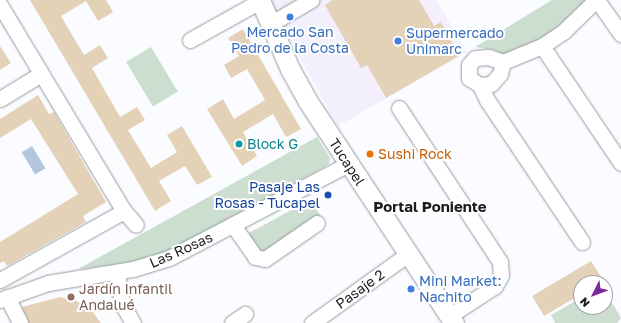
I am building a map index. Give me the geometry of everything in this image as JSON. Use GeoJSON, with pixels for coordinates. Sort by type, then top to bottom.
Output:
{"type":"FeatureCollection","features":[{"type":"Feature","properties":{"kind":"main road","name":"Tucapel"},"geometry":{"type":"LineString","coordinates":[[260,0],[293,75],[348,164],[452,319]]}},
{"type":"Feature","properties":{"kind":"street"},"geometry":{"type":"LineString","coordinates":[[190,40],[260,0]]}},
{"type":"Feature","properties":{"kind":"street"},"geometry":{"type":"LineString","coordinates":[[270,24],[311,0]]}},
{"type":"Feature","properties":{"kind":"street"},"geometry":{"type":"LineString","coordinates":[[582,242],[487,100],[480,85],[469,78],[468,69],[472,61],[483,56],[503,62],[542,46],[563,32],[597,0],[621,34]]}},
{"type":"Feature","properties":{"kind":"street"},"geometry":{"type":"LineString","coordinates":[[0,5],[124,210],[136,225]]}},
{"type":"Feature","properties":{"kind":"street"},"geometry":{"type":"LineString","coordinates":[[542,46],[621,163]]}},
{"type":"Feature","properties":{"kind":"street"},"geometry":{"type":"LineString","coordinates":[[480,85],[495,81],[503,62]]}},
{"type":"Feature","properties":{"kind":"street"},"geometry":{"type":"LineString","coordinates":[[0,99],[41,74]]}},
{"type":"Feature","properties":{"kind":"street","name":"Tucapel"},"geometry":{"type":"LineString","coordinates":[[398,108],[500,262],[501,275],[495,286],[452,319]]}},
{"type":"Feature","properties":{"kind":"street","name":"Las Rosas"},"geometry":{"type":"LineString","coordinates":[[3,298],[48,282],[117,272],[169,258],[348,164]]}},
{"type":"Feature","properties":{"kind":"street"},"geometry":{"type":"LineString","coordinates":[[0,280],[124,210]]}},
{"type":"Feature","properties":{"kind":"street"},"geometry":{"type":"LineString","coordinates":[[233,225],[253,254],[262,259],[268,258],[317,223]]}},
{"type":"Feature","properties":{"kind":"street","name":"Pasaje 2"},"geometry":{"type":"LineString","coordinates":[[312,323],[408,254]]}},
{"type":"Feature","properties":{"kind":"street"},"geometry":{"type":"LineString","coordinates":[[117,272],[122,304],[133,323]]}},
{"type":"Feature","properties":{"kind":"street"},"geometry":{"type":"LineString","coordinates":[[3,298],[20,323]]}},
{"type":"Feature","properties":{"kind":"street"},"geometry":{"type":"LineString","coordinates":[[232,323],[245,314]]}},
{"type":"Feature","properties":{"kind":"shaded area"},"geometry":{"type":"Polygon","coordinates":[[[268,0],[436,0],[467,52],[338,126],[268,0]]]}},
{"type":"Feature","properties":{"kind":"green space"},"geometry":{"type":"Polygon","coordinates":[[[552,0],[588,0],[550,34],[506,56],[494,50],[475,47],[552,0]]]}},
{"type":"Feature","properties":{"kind":"green space"},"geometry":{"type":"Polygon","coordinates":[[[151,47],[178,92],[153,107],[126,62],[151,47]]]}},
{"type":"Feature","properties":{"kind":"green space"},"geometry":{"type":"Polygon","coordinates":[[[317,137],[330,158],[329,164],[323,168],[170,250],[134,263],[78,269],[317,137]]]}},
{"type":"Feature","properties":{"kind":"green space"},"geometry":{"type":"Polygon","coordinates":[[[310,200],[321,216],[266,256],[256,253],[245,235],[310,200]]]}},
{"type":"Feature","properties":{"kind":"green space"},"geometry":{"type":"Polygon","coordinates":[[[573,303],[573,315],[613,315],[613,304],[621,318],[617,323],[555,323],[551,315],[573,303]]]}},
{"type":"Feature","properties":{"kind":"water"},"geometry":{"type":"Polygon","coordinates":[[[32,146],[45,168],[35,174],[22,152],[32,146]]]}},
{"type":"Feature","properties":{"kind":"building"},"geometry":{"type":"Polygon","coordinates":[[[30,0],[106,0],[113,12],[98,21],[86,1],[61,16],[84,55],[100,45],[108,58],[92,68],[120,117],[137,107],[145,120],[128,130],[151,168],[177,152],[167,135],[182,126],[212,177],[197,185],[185,166],[159,181],[171,201],[155,211],[30,0]]]}},
{"type":"Feature","properties":{"kind":"building","name":"Supermercado Unimarc"},"geometry":{"type":"Polygon","coordinates":[[[333,0],[419,0],[434,26],[441,22],[459,56],[386,98],[367,65],[361,68],[325,5],[333,0]]]}},
{"type":"Feature","properties":{"kind":"building"},"geometry":{"type":"Polygon","coordinates":[[[243,29],[301,129],[286,137],[273,114],[243,132],[257,156],[242,166],[207,109],[223,99],[234,119],[265,100],[247,69],[231,78],[224,65],[239,56],[228,38],[243,29]]]}},
{"type":"Feature","properties":{"kind":"building"},"geometry":{"type":"Polygon","coordinates":[[[0,46],[11,63],[0,70],[0,46]]]}},
{"type":"Feature","properties":{"kind":"building"},"geometry":{"type":"Polygon","coordinates":[[[38,95],[49,114],[54,112],[106,202],[83,216],[86,222],[7,266],[4,261],[0,263],[0,242],[78,194],[31,119],[0,138],[0,119],[38,95]]]}},
{"type":"Feature","properties":{"kind":"building"},"geometry":{"type":"Polygon","coordinates":[[[591,261],[600,275],[573,275],[573,299],[544,316],[532,296],[591,261]]]}},
{"type":"Feature","properties":{"kind":"building"},"geometry":{"type":"Polygon","coordinates":[[[60,297],[77,301],[92,311],[101,323],[29,323],[22,307],[60,297]]]}},
{"type":"Feature","properties":{"kind":"place","name":"Mercado San Pedro de la Costa"},"geometry":{"type":"Point","coordinates":[290,17]}},
{"type":"Feature","properties":{"kind":"place","name":"Supermercado Unimarc"},"geometry":{"type":"Point","coordinates":[398,41]}},
{"type":"Feature","properties":{"kind":"place","name":"Block G"},"geometry":{"type":"Point","coordinates":[239,144]}},
{"type":"Feature","properties":{"kind":"place","name":"Sushi Rock"},"geometry":{"type":"Point","coordinates":[370,154]}},
{"type":"Feature","properties":{"kind":"place","name":"Pasaje Las Rosas - Tucapel"},"geometry":{"type":"Point","coordinates":[328,195]}},
{"type":"Feature","properties":{"kind":"place","name":"Mini Market: Nachito"},"geometry":{"type":"Point","coordinates":[411,289]}},
{"type":"Feature","properties":{"kind":"place","name":"Jardín Infantil Andalué"},"geometry":{"type":"Point","coordinates":[71,297]}},
{"type":"Feature","properties":{"kind":"district","name":"Portal Poniente"},"geometry":{"type":"Point","coordinates":[430,207]}}]}
